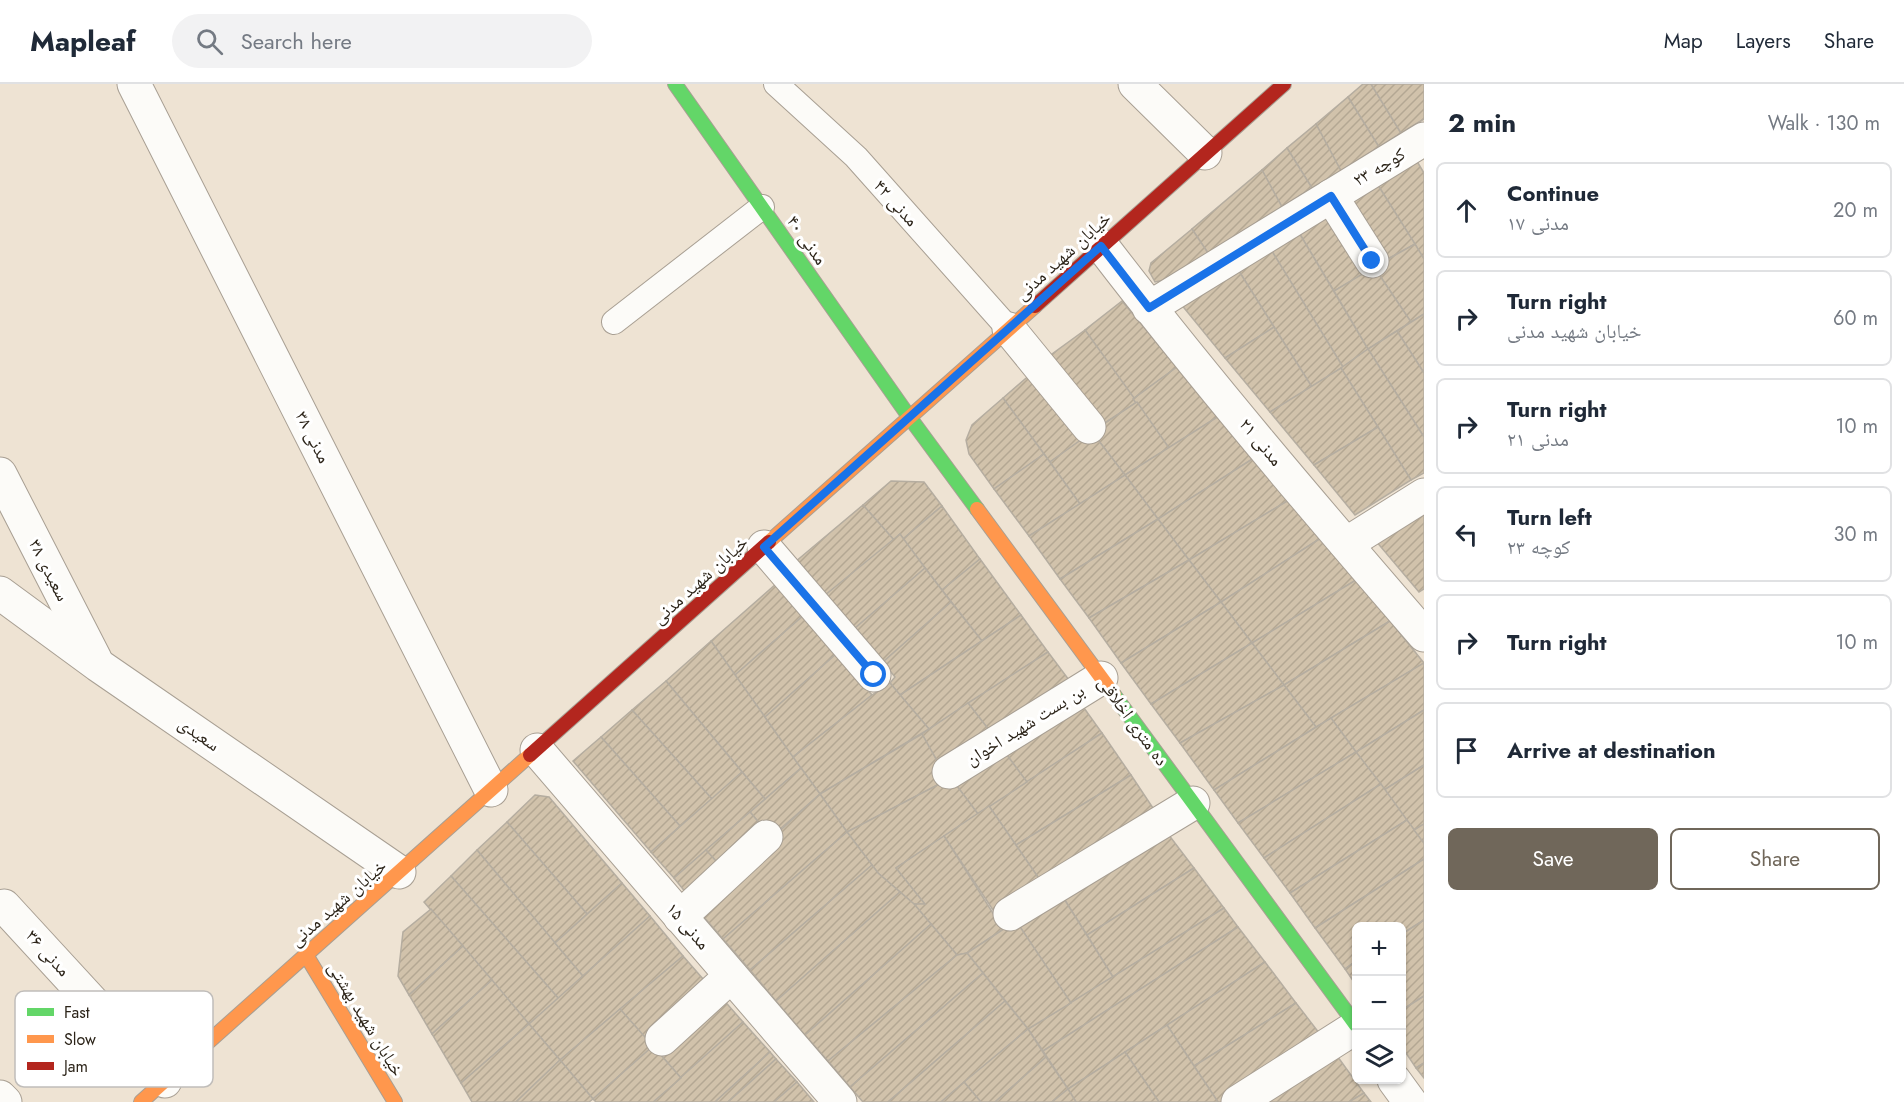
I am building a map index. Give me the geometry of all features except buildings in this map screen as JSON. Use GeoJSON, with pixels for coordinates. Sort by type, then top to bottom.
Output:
{"type":"FeatureCollection","features":[{"type":"Feature","properties":{"kind":"street","name":"مدنی ۳۸"},"geometry":{"type":"LineString","coordinates":[[134,84],[491,790]]}},
{"type":"Feature","properties":{"kind":"street","name":"مدنی ۴۰"},"geometry":{"type":"LineString","coordinates":[[675,84],[910,418]]}},
{"type":"Feature","properties":{"kind":"street"},"geometry":{"type":"LineString","coordinates":[[1135,84],[1206,153]]}},
{"type":"Feature","properties":{"kind":"street","name":"خیابان شهید مدنی"},"geometry":{"type":"LineString","coordinates":[[213,1038],[1284,84]]}},
{"type":"Feature","properties":{"kind":"street","name":"کوچه ۲۳"},"geometry":{"type":"LineString","coordinates":[[1149,308],[1424,139]]}},
{"type":"Feature","properties":{"kind":"street"},"geometry":{"type":"LineString","coordinates":[[1331,196],[1372,261]]}},
{"type":"Feature","properties":{"kind":"street","name":"مدنی ۲۱"},"geometry":{"type":"LineString","coordinates":[[1101,246],[1149,308],[1424,635]]}},
{"type":"Feature","properties":{"kind":"street"},"geometry":{"type":"LineString","coordinates":[[1009,329],[1089,427]]}},
{"type":"Feature","properties":{"kind":"street","name":"ده متری اخلاقی"},"geometry":{"type":"LineString","coordinates":[[910,418],[1352,1021]]}},
{"type":"Feature","properties":{"kind":"street","name":"سعیدی ۳۸"},"geometry":{"type":"LineString","coordinates":[[0,474],[98,665]]}},
{"type":"Feature","properties":{"kind":"street"},"geometry":{"type":"LineString","coordinates":[[1346,544],[1424,495]]}},
{"type":"Feature","properties":{"kind":"street"},"geometry":{"type":"LineString","coordinates":[[764,547],[874,675]]}},
{"type":"Feature","properties":{"kind":"street","name":"سعیدی"},"geometry":{"type":"LineString","coordinates":[[0,593],[98,665],[399,872]]}},
{"type":"Feature","properties":{"kind":"street","name":"بن بست شهید اخوان"},"geometry":{"type":"LineString","coordinates":[[950,772],[1101,678]]}},
{"type":"Feature","properties":{"kind":"street","name":"مدنی ۱۵"},"geometry":{"type":"LineString","coordinates":[[537,750],[840,1102]]}},
{"type":"Feature","properties":{"kind":"street"},"geometry":{"type":"LineString","coordinates":[[1010,914],[1193,803]]}},
{"type":"Feature","properties":{"kind":"street"},"geometry":{"type":"LineString","coordinates":[[680,917],[766,837]]}},
{"type":"Feature","properties":{"kind":"street","name":"مدنی ۳۶"},"geometry":{"type":"LineString","coordinates":[[4,906],[72,991]]}},
{"type":"Feature","properties":{"kind":"street","name":"خیابان شهید بهشتی"},"geometry":{"type":"LineString","coordinates":[[306,955],[395,1102]]}},
{"type":"Feature","properties":{"kind":"street"},"geometry":{"type":"LineString","coordinates":[[662,1039],[731,976]]}},
{"type":"Feature","properties":{"kind":"street"},"geometry":{"type":"LineString","coordinates":[[1238,1102],[1352,1029]]}},
{"type":"Feature","properties":{"kind":"street"},"geometry":{"type":"LineString","coordinates":[[1397,1084],[1410,1102]]}},
{"type":"Feature","properties":{"kind":"street"},"geometry":{"type":"LineString","coordinates":[[0,1097],[5,1102]]}},
{"type":"Feature","properties":{"kind":"lane","name":"مدنی ۴۲"},"geometry":{"type":"LineString","coordinates":[[776,84],[856,157],[1009,329]]}},
{"type":"Feature","properties":{"kind":"lane"},"geometry":{"type":"LineString","coordinates":[[614,322],[762,207]]}},
{"type":"Feature","properties":{"kind":"traffic: fast"},"geometry":{"type":"LineString","coordinates":[[675,84],[910,418],[977,509]]}},
{"type":"Feature","properties":{"kind":"traffic: fast"},"geometry":{"type":"LineString","coordinates":[[1114,695],[1352,1020]]}},
{"type":"Feature","properties":{"kind":"traffic: slow"},"geometry":{"type":"LineString","coordinates":[[769,542],[1035,306]]}},
{"type":"Feature","properties":{"kind":"traffic: slow"},"geometry":{"type":"LineString","coordinates":[[977,509],[1114,695]]}},
{"type":"Feature","properties":{"kind":"traffic: slow"},"geometry":{"type":"LineString","coordinates":[[213,1038],[530,755]]}},
{"type":"Feature","properties":{"kind":"traffic: slow"},"geometry":{"type":"LineString","coordinates":[[306,955],[395,1102]]}},
{"type":"Feature","properties":{"kind":"traffic: slow"},"geometry":{"type":"LineString","coordinates":[[141,1102],[158,1087]]}},
{"type":"Feature","properties":{"kind":"traffic: jam"},"geometry":{"type":"LineString","coordinates":[[1035,306],[1284,84]]}},
{"type":"Feature","properties":{"kind":"traffic: jam"},"geometry":{"type":"LineString","coordinates":[[530,755],[769,542]]}},
{"type":"Feature","properties":{"kind":"route"},"geometry":{"type":"LineString","coordinates":[[874,675],[764,547],[1101,246],[1149,308],[1331,196],[1372,261]]}}]}
